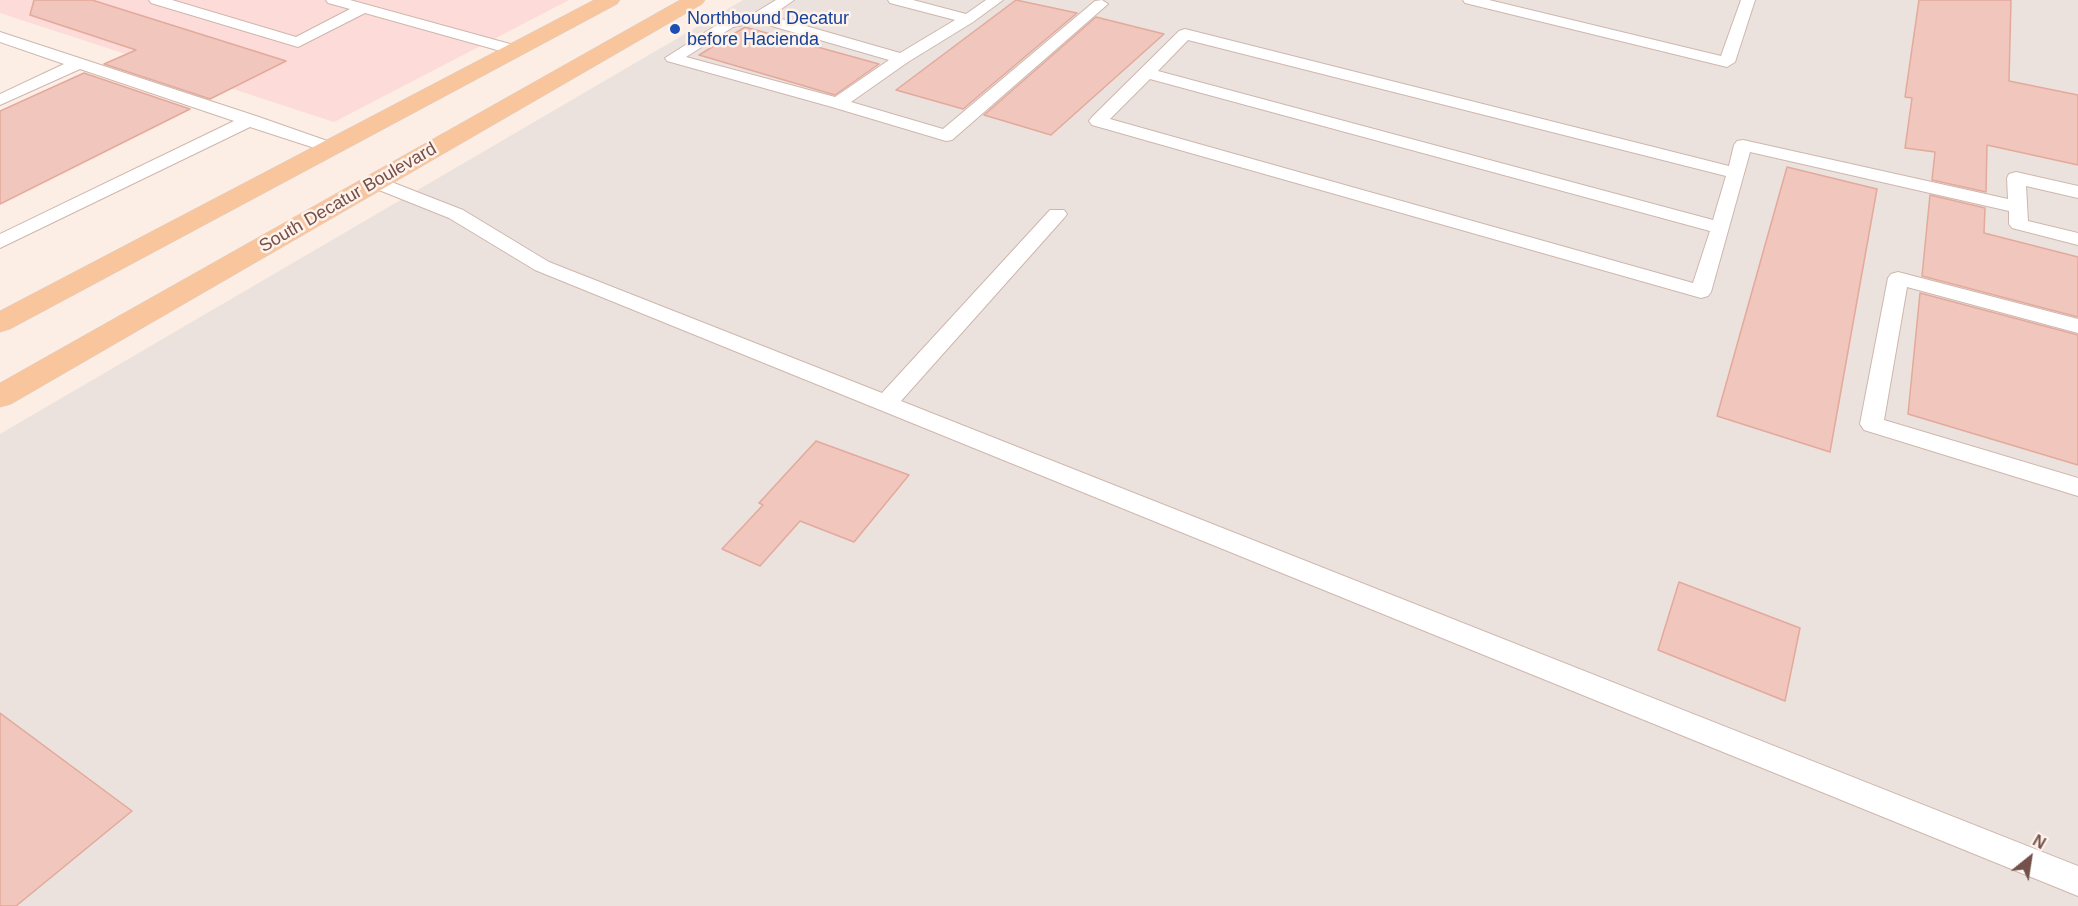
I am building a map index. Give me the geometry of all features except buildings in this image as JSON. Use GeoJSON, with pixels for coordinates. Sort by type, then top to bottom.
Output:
{"type":"FeatureCollection","features":[{"type":"Feature","properties":{"kind":"main road"},"geometry":{"type":"LineString","coordinates":[[0,323],[610,0]]}},
{"type":"Feature","properties":{"kind":"main road","name":"South Decatur Boulevard"},"geometry":{"type":"LineString","coordinates":[[0,397],[695,0]]}},
{"type":"Feature","properties":{"kind":"lane"},"geometry":{"type":"LineString","coordinates":[[156,0],[298,42],[364,8]]}},
{"type":"Feature","properties":{"kind":"lane"},"geometry":{"type":"LineString","coordinates":[[333,0],[515,50]]}},
{"type":"Feature","properties":{"kind":"lane"},"geometry":{"type":"LineString","coordinates":[[787,0],[758,17],[728,24],[673,58],[838,103],[946,136],[1097,1]]}},
{"type":"Feature","properties":{"kind":"lane"},"geometry":{"type":"LineString","coordinates":[[895,0],[968,19]]}},
{"type":"Feature","properties":{"kind":"lane"},"geometry":{"type":"LineString","coordinates":[[838,103],[902,59],[996,0]]}},
{"type":"Feature","properties":{"kind":"lane"},"geometry":{"type":"LineString","coordinates":[[1470,0],[1727,62],[1748,0]]}},
{"type":"Feature","properties":{"kind":"lane"},"geometry":{"type":"LineString","coordinates":[[758,17],[902,59]]}},
{"type":"Feature","properties":{"kind":"lane"},"geometry":{"type":"LineString","coordinates":[[1736,173],[1185,34],[1098,122],[1701,292],[1721,228],[1736,173],[1743,145],[2018,207]]}},
{"type":"Feature","properties":{"kind":"lane"},"geometry":{"type":"LineString","coordinates":[[0,37],[330,148]]}},
{"type":"Feature","properties":{"kind":"lane"},"geometry":{"type":"LineString","coordinates":[[0,100],[80,63]]}},
{"type":"Feature","properties":{"kind":"lane"},"geometry":{"type":"LineString","coordinates":[[1148,73],[1721,228]]}},
{"type":"Feature","properties":{"kind":"lane"},"geometry":{"type":"LineString","coordinates":[[0,242],[250,120]]}},
{"type":"Feature","properties":{"kind":"lane"},"geometry":{"type":"LineString","coordinates":[[2078,192],[2016,178],[2019,224],[2078,239]]}},
{"type":"Feature","properties":{"kind":"lane"},"geometry":{"type":"LineString","coordinates":[[376,182],[456,214],[542,266],[2078,881]]}},
{"type":"Feature","properties":{"kind":"lane"},"geometry":{"type":"LineString","coordinates":[[885,404],[1057,214]]}},
{"type":"Feature","properties":{"kind":"lane"},"geometry":{"type":"LineString","coordinates":[[2078,326],[1898,278],[1872,424],[2078,488]]}},
{"type":"Feature","properties":{"kind":"shaded area"},"geometry":{"type":"Polygon","coordinates":[[[0,0],[569,0],[334,122],[0,13],[0,0]]]}},
{"type":"Feature","properties":{"kind":"shaded area"},"geometry":{"type":"Polygon","coordinates":[[[743,0],[2078,0],[2078,906],[0,906],[0,434],[743,0]]]}},
{"type":"Feature","properties":{"kind":"place","name":"Northbound Decatur before Hacienda"},"geometry":{"type":"Point","coordinates":[675,29]}}]}
